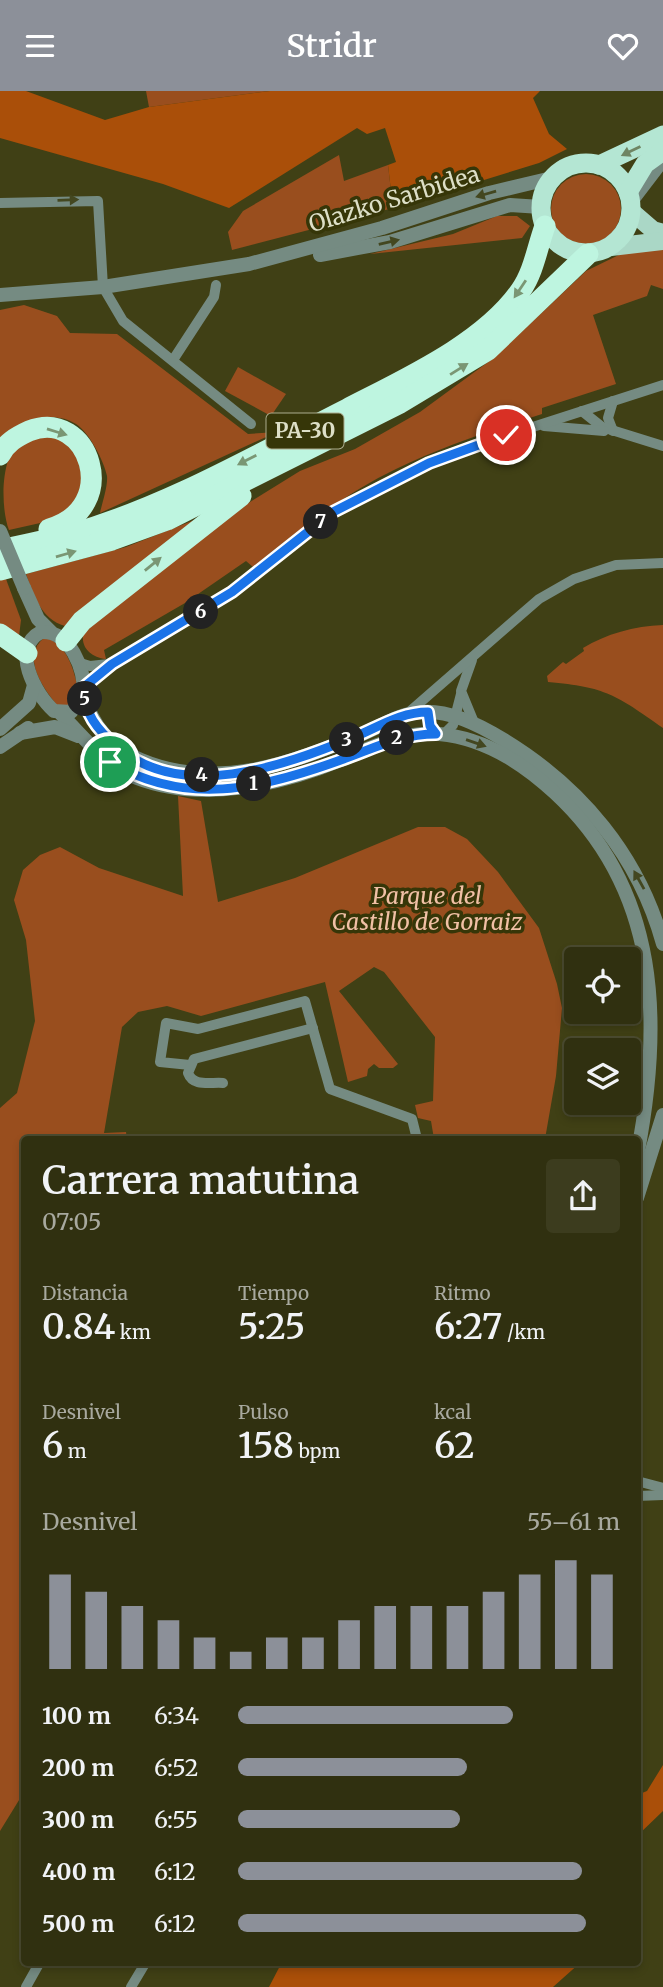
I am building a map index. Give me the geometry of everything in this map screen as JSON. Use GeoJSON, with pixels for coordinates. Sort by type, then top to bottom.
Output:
{"type":"FeatureCollection","features":[{"type":"Feature","properties":{"kind":"highway"},"geometry":{"type":"LineString","coordinates":[[598,165],[663,135]]}},
{"type":"Feature","properties":{"kind":"highway"},"geometry":{"type":"LineString","coordinates":[[611,247],[620,239],[645,164],[663,151]]}},
{"type":"Feature","properties":{"kind":"highway"},"geometry":{"type":"LineString","coordinates":[[552,178],[566,168],[582,163],[598,165],[611,170],[630,203]]}},
{"type":"Feature","properties":{"kind":"highway","name":"PA-30"},"geometry":{"type":"LineString","coordinates":[[0,550],[73,534],[144,509],[217,475],[421,369],[464,343],[505,309],[532,270],[543,217],[544,192],[552,178]]}},
{"type":"Feature","properties":{"kind":"highway"},"geometry":{"type":"LineString","coordinates":[[543,217],[555,241],[570,251],[587,254]]}},
{"type":"Feature","properties":{"kind":"highway","name":"PA-30"},"geometry":{"type":"LineString","coordinates":[[0,570],[112,540],[167,520],[400,404],[488,350],[587,254],[611,247]]}},
{"type":"Feature","properties":{"kind":"highway"},"geometry":{"type":"LineString","coordinates":[[58,636],[82,621],[224,508],[292,465],[367,427],[400,404]]}},
{"type":"Feature","properties":{"kind":"highway"},"geometry":{"type":"LineString","coordinates":[[0,455],[5,446],[20,435],[35,429],[49,429],[62,432],[83,447],[93,473],[91,492],[85,506],[74,517],[61,526],[0,542]]}},
{"type":"Feature","properties":{"kind":"highway"},"geometry":{"type":"LineString","coordinates":[[0,634],[29,645]]}},
{"type":"Feature","properties":{"kind":"main road"},"geometry":{"type":"LineString","coordinates":[[630,203],[653,230],[663,233]]}},
{"type":"Feature","properties":{"kind":"main road"},"geometry":{"type":"LineString","coordinates":[[611,247],[663,241]]}},
{"type":"Feature","properties":{"kind":"street"},"geometry":{"type":"LineString","coordinates":[[630,203],[663,163]]}},
{"type":"Feature","properties":{"kind":"street","name":"Olazko Sarbidea"},"geometry":{"type":"LineString","coordinates":[[0,295],[103,287],[249,264],[382,229],[489,193],[552,178]]}},
{"type":"Feature","properties":{"kind":"street"},"geometry":{"type":"LineString","coordinates":[[0,202],[97,201],[103,287],[123,321],[251,424]]}},
{"type":"Feature","properties":{"kind":"street","name":"Olazko Sarbidea"},"geometry":{"type":"LineString","coordinates":[[249,264],[272,264],[390,242],[510,205],[543,217]]}},
{"type":"Feature","properties":{"kind":"street"},"geometry":{"type":"LineString","coordinates":[[173,360],[214,297],[216,285]]}},
{"type":"Feature","properties":{"kind":"street"},"geometry":{"type":"LineString","coordinates":[[0,747],[20,733],[71,712],[84,691],[112,664],[232,592],[333,512],[429,463],[531,426],[663,385]]}},
{"type":"Feature","properties":{"kind":"street"},"geometry":{"type":"LineString","coordinates":[[613,401],[608,418],[614,431]]}},
{"type":"Feature","properties":{"kind":"street"},"geometry":{"type":"LineString","coordinates":[[582,411],[592,421],[614,431],[663,446]]}},
{"type":"Feature","properties":{"kind":"street"},"geometry":{"type":"LineString","coordinates":[[531,426],[614,431]]}},
{"type":"Feature","properties":{"kind":"street"},"geometry":{"type":"LineString","coordinates":[[0,531],[21,588],[34,685],[29,703],[0,729]]}},
{"type":"Feature","properties":{"kind":"street"},"geometry":{"type":"LineString","coordinates":[[0,542],[38,619],[58,636],[77,662],[89,714],[101,733],[120,749],[165,771],[197,776],[230,774],[306,757],[406,715],[428,712],[456,716],[511,744],[555,774],[599,820],[642,885],[663,944]]}},
{"type":"Feature","properties":{"kind":"street"},"geometry":{"type":"LineString","coordinates":[[406,715],[539,599],[574,579],[616,565],[663,563]]}},
{"type":"Feature","properties":{"kind":"street"},"geometry":{"type":"LineString","coordinates":[[29,645],[58,636]]}},
{"type":"Feature","properties":{"kind":"street"},"geometry":{"type":"LineString","coordinates":[[34,685],[49,707],[61,714],[110,762],[137,778],[191,791],[284,779],[398,738],[439,734],[449,730],[474,658]]}},
{"type":"Feature","properties":{"kind":"street"},"geometry":{"type":"LineString","coordinates":[[77,662],[102,666],[112,664]]}},
{"type":"Feature","properties":{"kind":"street"},"geometry":{"type":"LineString","coordinates":[[441,687],[428,712],[430,726],[439,734],[486,746],[508,757],[545,784],[580,816],[619,871],[635,902],[654,962],[659,1017],[657,1066],[649,1117],[641,1143]]}},
{"type":"Feature","properties":{"kind":"street"},"geometry":{"type":"LineString","coordinates":[[461,691],[475,725]]}},
{"type":"Feature","properties":{"kind":"street"},"geometry":{"type":"LineString","coordinates":[[20,733],[55,727],[88,742]]}},
{"type":"Feature","properties":{"kind":"street"},"geometry":{"type":"LineString","coordinates":[[190,1065],[160,1062],[166,1023],[198,1029],[305,1001],[330,1089],[412,1119],[416,1136]]}},
{"type":"Feature","properties":{"kind":"street"},"geometry":{"type":"LineString","coordinates":[[223,1083],[195,1082],[188,1073],[194,1059],[313,1028]]}},
{"type":"Feature","properties":{"kind":"street"},"geometry":{"type":"LineString","coordinates":[[641,1185],[663,1115]]}},
{"type":"Feature","properties":{"kind":"street"},"geometry":{"type":"LineString","coordinates":[[641,1482],[663,1489]]}},
{"type":"Feature","properties":{"kind":"street"},"geometry":{"type":"LineString","coordinates":[[641,1496],[663,1495]]}},
{"type":"Feature","properties":{"kind":"street"},"geometry":{"type":"LineString","coordinates":[[26,1987],[38,1966]]}},
{"type":"Feature","properties":{"kind":"street"},"geometry":{"type":"LineString","coordinates":[[131,1987],[144,1966]]}},
{"type":"Feature","properties":{"kind":"green space"},"geometry":{"type":"Polygon","coordinates":[[[146,91],[270,91],[149,107],[146,91]]]}},
{"type":"Feature","properties":{"kind":"green space"},"geometry":{"type":"Polygon","coordinates":[[[339,155],[344,181],[388,165],[393,208],[232,250],[228,232],[243,211],[339,155]]]}},
{"type":"Feature","properties":{"kind":"green space"},"geometry":{"type":"Polygon","coordinates":[[[586,174],[611,184],[621,209],[611,234],[586,244],[561,234],[551,209],[561,184],[586,174]]]}},
{"type":"Feature","properties":{"kind":"green space"},"geometry":{"type":"Polygon","coordinates":[[[497,216],[517,216],[530,226],[522,238],[370,254],[453,234],[497,216]]]}},
{"type":"Feature","properties":{"kind":"green space"},"geometry":{"type":"Polygon","coordinates":[[[663,249],[663,289],[651,285],[647,296],[593,315],[616,384],[542,408],[542,414],[487,432],[396,469],[340,502],[253,567],[246,561],[185,603],[104,650],[106,659],[95,656],[86,649],[83,640],[85,628],[179,551],[300,471],[355,449],[420,412],[495,357],[586,271],[627,251],[663,249]]]}},
{"type":"Feature","properties":{"kind":"green space"},"geometry":{"type":"Polygon","coordinates":[[[24,305],[57,316],[70,333],[117,334],[248,434],[277,432],[100,513],[107,476],[91,440],[76,424],[57,417],[36,419],[16,427],[0,438],[0,310],[24,305]]]}},
{"type":"Feature","properties":{"kind":"green space"},"geometry":{"type":"Polygon","coordinates":[[[238,367],[286,394],[271,416],[225,391],[238,367]]]}},
{"type":"Feature","properties":{"kind":"green space"},"geometry":{"type":"Polygon","coordinates":[[[58,436],[75,448],[86,492],[58,519],[9,530],[4,507],[4,479],[11,454],[25,438],[58,436]]]}},
{"type":"Feature","properties":{"kind":"green space"},"geometry":{"type":"Polygon","coordinates":[[[202,517],[65,626],[44,612],[26,574],[126,547],[202,517]]]}},
{"type":"Feature","properties":{"kind":"green space"},"geometry":{"type":"Polygon","coordinates":[[[6,579],[21,620],[19,636],[0,628],[0,580],[6,579]]]}},
{"type":"Feature","properties":{"kind":"green space"},"geometry":{"type":"Polygon","coordinates":[[[663,625],[663,728],[610,695],[584,687],[548,682],[547,676],[592,643],[621,632],[663,625]]]}},
{"type":"Feature","properties":{"kind":"green space"},"geometry":{"type":"Polygon","coordinates":[[[44,638],[52,640],[63,650],[71,665],[78,689],[69,705],[57,705],[36,671],[34,654],[37,645],[44,638]]]}},
{"type":"Feature","properties":{"kind":"green space","name":"Parque del Castillo de Gorraiz"},"geometry":{"type":"Polygon","coordinates":[[[178,796],[201,801],[218,902],[295,878],[418,827],[445,827],[467,839],[498,872],[539,928],[557,984],[562,1008],[556,1076],[546,1136],[434,1136],[431,1121],[418,1118],[415,1105],[433,1101],[435,1037],[384,972],[374,967],[339,991],[398,1064],[393,1068],[379,1068],[374,1064],[368,1069],[367,1076],[348,1082],[325,982],[201,1016],[167,1006],[138,1012],[122,1027],[104,1133],[126,1132],[127,1136],[21,1136],[21,1797],[0,1831],[0,1108],[17,1093],[35,1021],[26,940],[14,900],[23,870],[40,855],[60,847],[99,868],[183,896],[178,796]]]}},
{"type":"Feature","properties":{"kind":"shaded area"},"geometry":{"type":"Polygon","coordinates":[[[0,91],[26,91],[105,120],[149,107],[270,91],[540,91],[533,98],[549,134],[567,149],[539,163],[393,208],[388,165],[396,162],[385,128],[367,134],[357,128],[229,208],[163,184],[0,138],[0,91]]]}},
{"type":"Feature","properties":{"kind":"shaded area"},"geometry":{"type":"Polygon","coordinates":[[[663,1765],[663,1811],[641,1832],[641,1793],[647,1791],[663,1765]]]}},
{"type":"Feature","properties":{"kind":"shaded area"},"geometry":{"type":"Polygon","coordinates":[[[280,1966],[577,1966],[553,1987],[269,1987],[280,1966]]]}},
{"type":"Feature","properties":{"kind":"route"},"geometry":{"type":"LineString","coordinates":[[110,762],[137,778],[191,791],[284,779],[410,734],[436,734],[430,726],[428,712],[418,712],[389,720],[306,757],[230,774],[197,776],[165,771],[120,749],[101,733],[89,714],[84,687],[112,664],[232,592],[333,512],[429,463],[506,435]]}}]}
